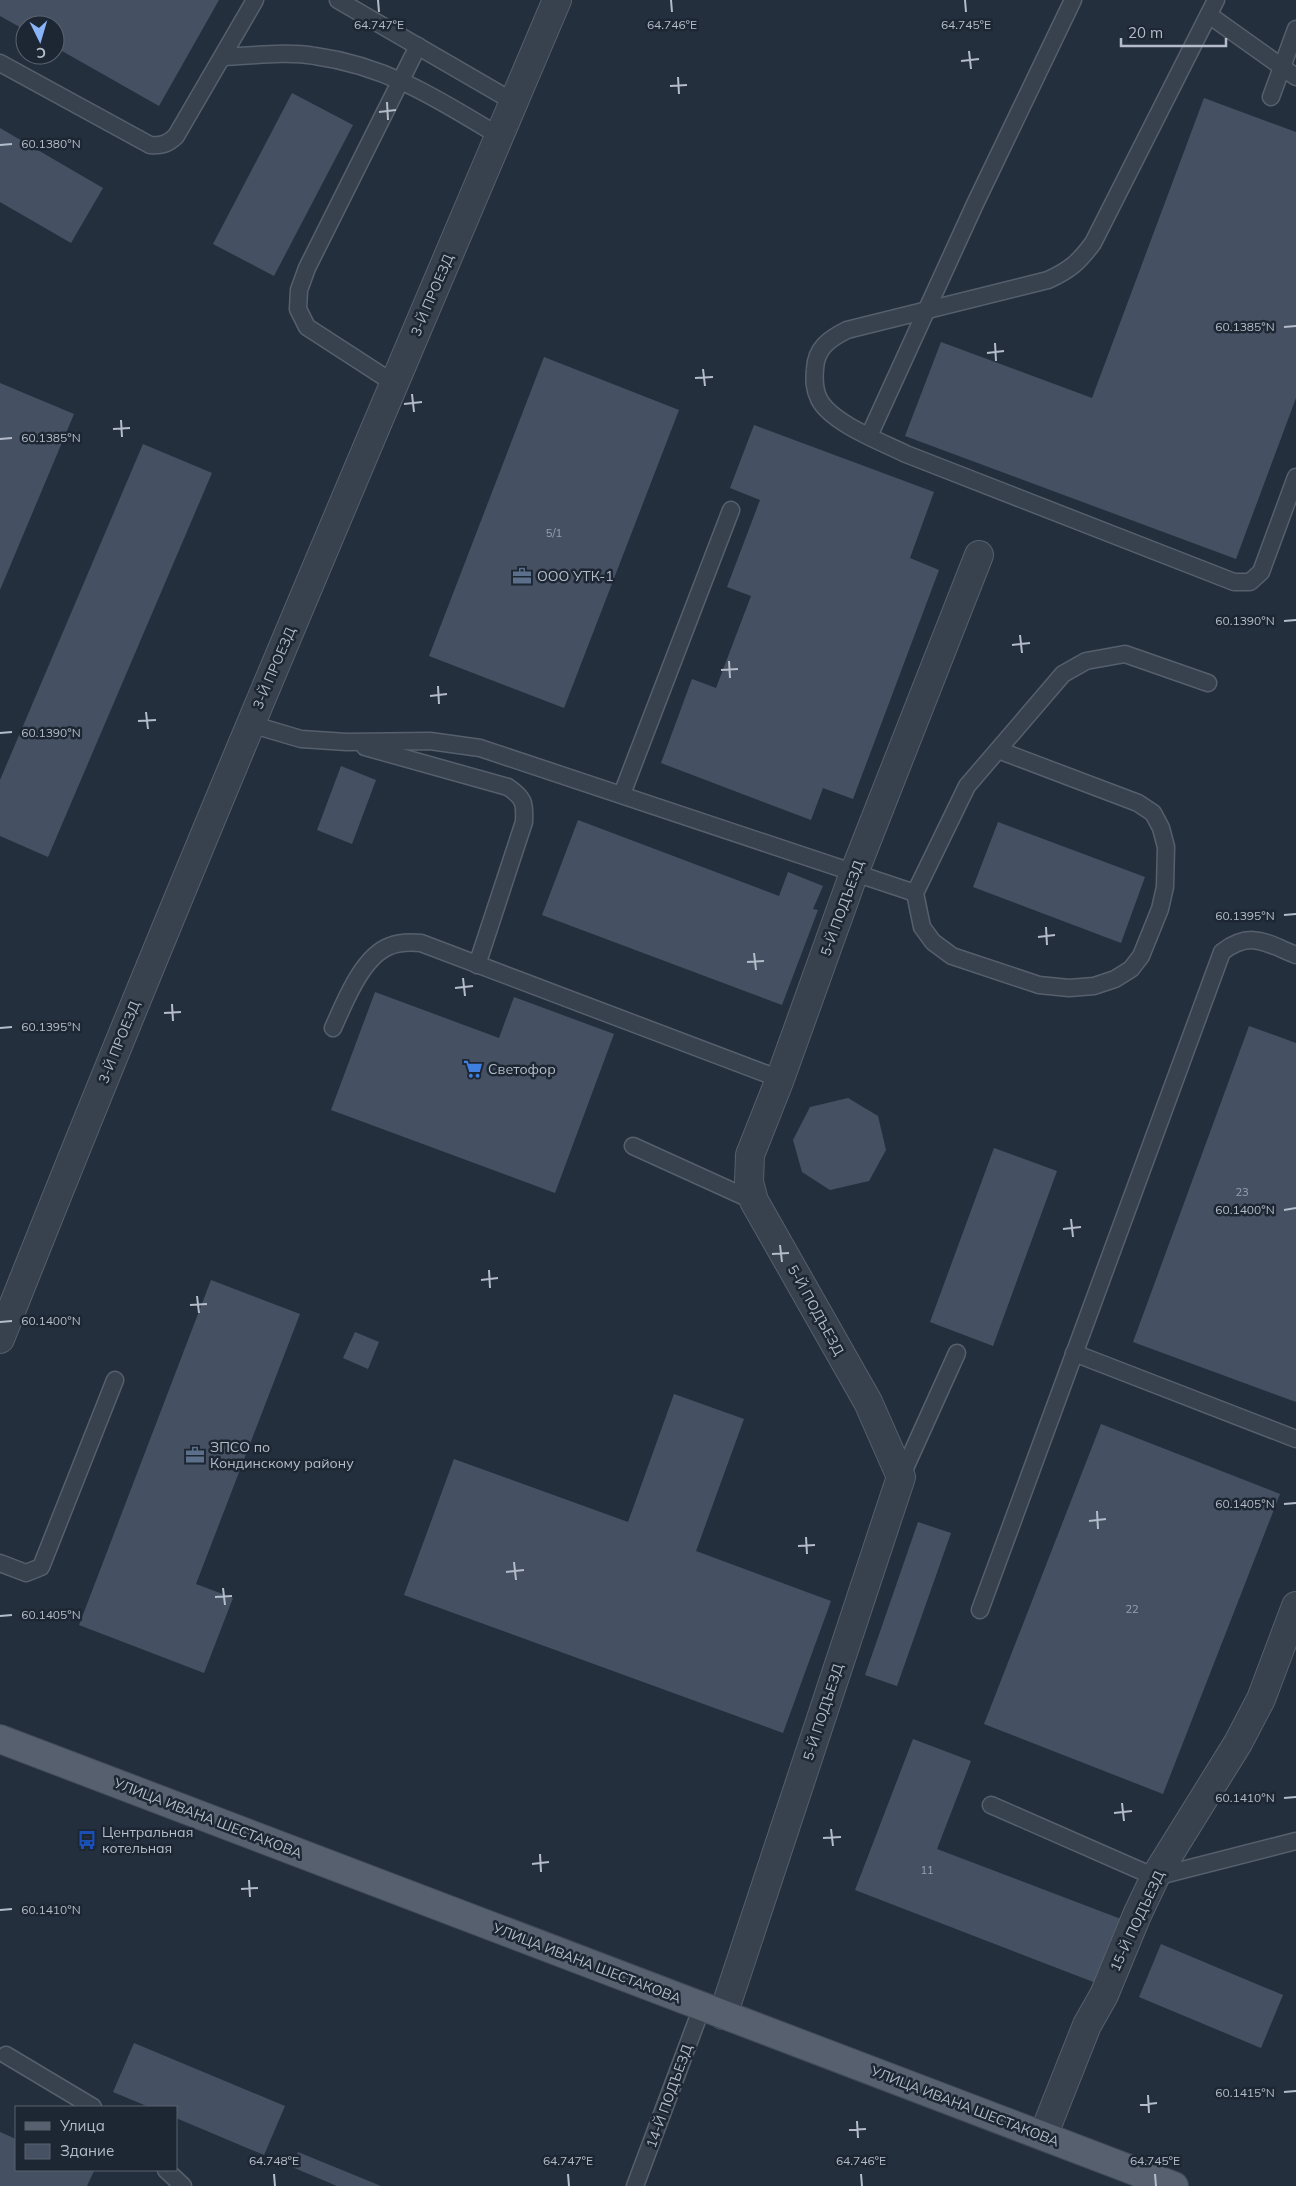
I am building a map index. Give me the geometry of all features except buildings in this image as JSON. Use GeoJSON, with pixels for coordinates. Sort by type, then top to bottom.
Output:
{"type":"FeatureCollection","features":[{"type":"Feature","properties":{"kind":"main road","name":"УЛИЦА ИВАНА ШЕСТАКОВА"},"geometry":{"type":"LineString","coordinates":[[0,1739],[1174,2186]]}},
{"type":"Feature","properties":{"kind":"street","name":"3-Й ПРОЕЗД"},"geometry":{"type":"LineString","coordinates":[[0,1339],[80,1137],[250,724],[557,0]]}},
{"type":"Feature","properties":{"kind":"street","name":"5-Й ПОДЪЕЗД"},"geometry":{"type":"LineString","coordinates":[[712,2011],[901,1477],[868,1402],[754,1200],[749,1182],[750,1155],[780,1079],[854,873],[979,555]]}},
{"type":"Feature","properties":{"kind":"street","name":"15-Й ПОДЪЕЗД"},"geometry":{"type":"LineString","coordinates":[[1043,2136],[1087,2025],[1104,1994],[1136,1914],[1155,1877],[1238,1743],[1256,1708],[1296,1607]]}},
{"type":"Feature","properties":{"kind":"lane"},"geometry":{"type":"LineString","coordinates":[[0,63],[150,145],[160,146],[176,136],[256,0]]}},
{"type":"Feature","properties":{"kind":"lane"},"geometry":{"type":"LineString","coordinates":[[338,0],[514,102]]}},
{"type":"Feature","properties":{"kind":"lane"},"geometry":{"type":"LineString","coordinates":[[869,436],[1073,0]]}},
{"type":"Feature","properties":{"kind":"lane"},"geometry":{"type":"LineString","coordinates":[[1216,0],[1093,243],[1068,272],[1048,280],[847,330],[832,337],[822,346],[815,363],[813,382],[820,400],[835,416],[869,436],[906,454],[1234,582],[1250,582],[1261,572],[1296,477]]}},
{"type":"Feature","properties":{"kind":"lane"},"geometry":{"type":"LineString","coordinates":[[1209,16],[1296,77]]}},
{"type":"Feature","properties":{"kind":"lane"},"geometry":{"type":"LineString","coordinates":[[1271,97],[1296,28]]}},
{"type":"Feature","properties":{"kind":"lane"},"geometry":{"type":"LineString","coordinates":[[395,384],[307,328],[298,309],[299,290],[307,268],[418,46]]}},
{"type":"Feature","properties":{"kind":"lane"},"geometry":{"type":"LineString","coordinates":[[223,57],[314,56],[352,63],[401,80],[423,90],[499,136]]}},
{"type":"Feature","properties":{"kind":"lane"},"geometry":{"type":"LineString","coordinates":[[622,794],[731,510]]}},
{"type":"Feature","properties":{"kind":"lane"},"geometry":{"type":"LineString","coordinates":[[998,750],[1138,803],[1153,813],[1161,828],[1166,847],[1165,887],[1160,909],[1141,956],[1131,969],[1114,979],[1094,986],[1069,988],[1039,985],[952,956],[934,942],[922,927],[915,893],[967,786],[998,750],[1064,674],[1086,661],[1126,654],[1208,683]]}},
{"type":"Feature","properties":{"kind":"lane"},"geometry":{"type":"LineString","coordinates":[[250,724],[301,739],[346,742],[430,741],[480,748],[915,893]]}},
{"type":"Feature","properties":{"kind":"lane"},"geometry":{"type":"LineString","coordinates":[[346,742],[508,787],[518,794],[525,806],[524,822],[477,965]]}},
{"type":"Feature","properties":{"kind":"lane"},"geometry":{"type":"LineString","coordinates":[[980,1610],[1222,952],[1234,943],[1253,939],[1296,955]]}},
{"type":"Feature","properties":{"kind":"lane"},"geometry":{"type":"LineString","coordinates":[[333,1028],[355,980],[376,956],[388,946],[407,942],[421,943],[780,1079]]}},
{"type":"Feature","properties":{"kind":"lane"},"geometry":{"type":"LineString","coordinates":[[633,1146],[754,1200]]}},
{"type":"Feature","properties":{"kind":"lane"},"geometry":{"type":"LineString","coordinates":[[901,1477],[957,1353]]}},
{"type":"Feature","properties":{"kind":"lane"},"geometry":{"type":"LineString","coordinates":[[1074,1353],[1296,1439]]}},
{"type":"Feature","properties":{"kind":"lane"},"geometry":{"type":"LineString","coordinates":[[0,1563],[26,1573],[41,1567],[115,1380]]}},
{"type":"Feature","properties":{"kind":"lane"},"geometry":{"type":"LineString","coordinates":[[991,1805],[1155,1877],[1296,1841]]}},
{"type":"Feature","properties":{"kind":"lane","name":"14-Й ПОДЪЕЗД"},"geometry":{"type":"LineString","coordinates":[[635,2186],[712,2011]]}},
{"type":"Feature","properties":{"kind":"lane"},"geometry":{"type":"LineString","coordinates":[[6,2055],[91,2106]]}},
{"type":"Feature","properties":{"kind":"lane"},"geometry":{"type":"LineString","coordinates":[[167,2171],[183,2186]]}},
{"type":"Feature","properties":{"kind":"place","name":"ООО УТК-1"},"geometry":{"type":"Point","coordinates":[522,576]}},
{"type":"Feature","properties":{"kind":"place","name":"Светофор"},"geometry":{"type":"Point","coordinates":[473,1069]}},
{"type":"Feature","properties":{"kind":"place","name":"ЗПСО по Кондинскому району"},"geometry":{"type":"Point","coordinates":[195,1455]}},
{"type":"Feature","properties":{"kind":"place","name":"Центральная котельная"},"geometry":{"type":"Point","coordinates":[87,1840]}}]}
